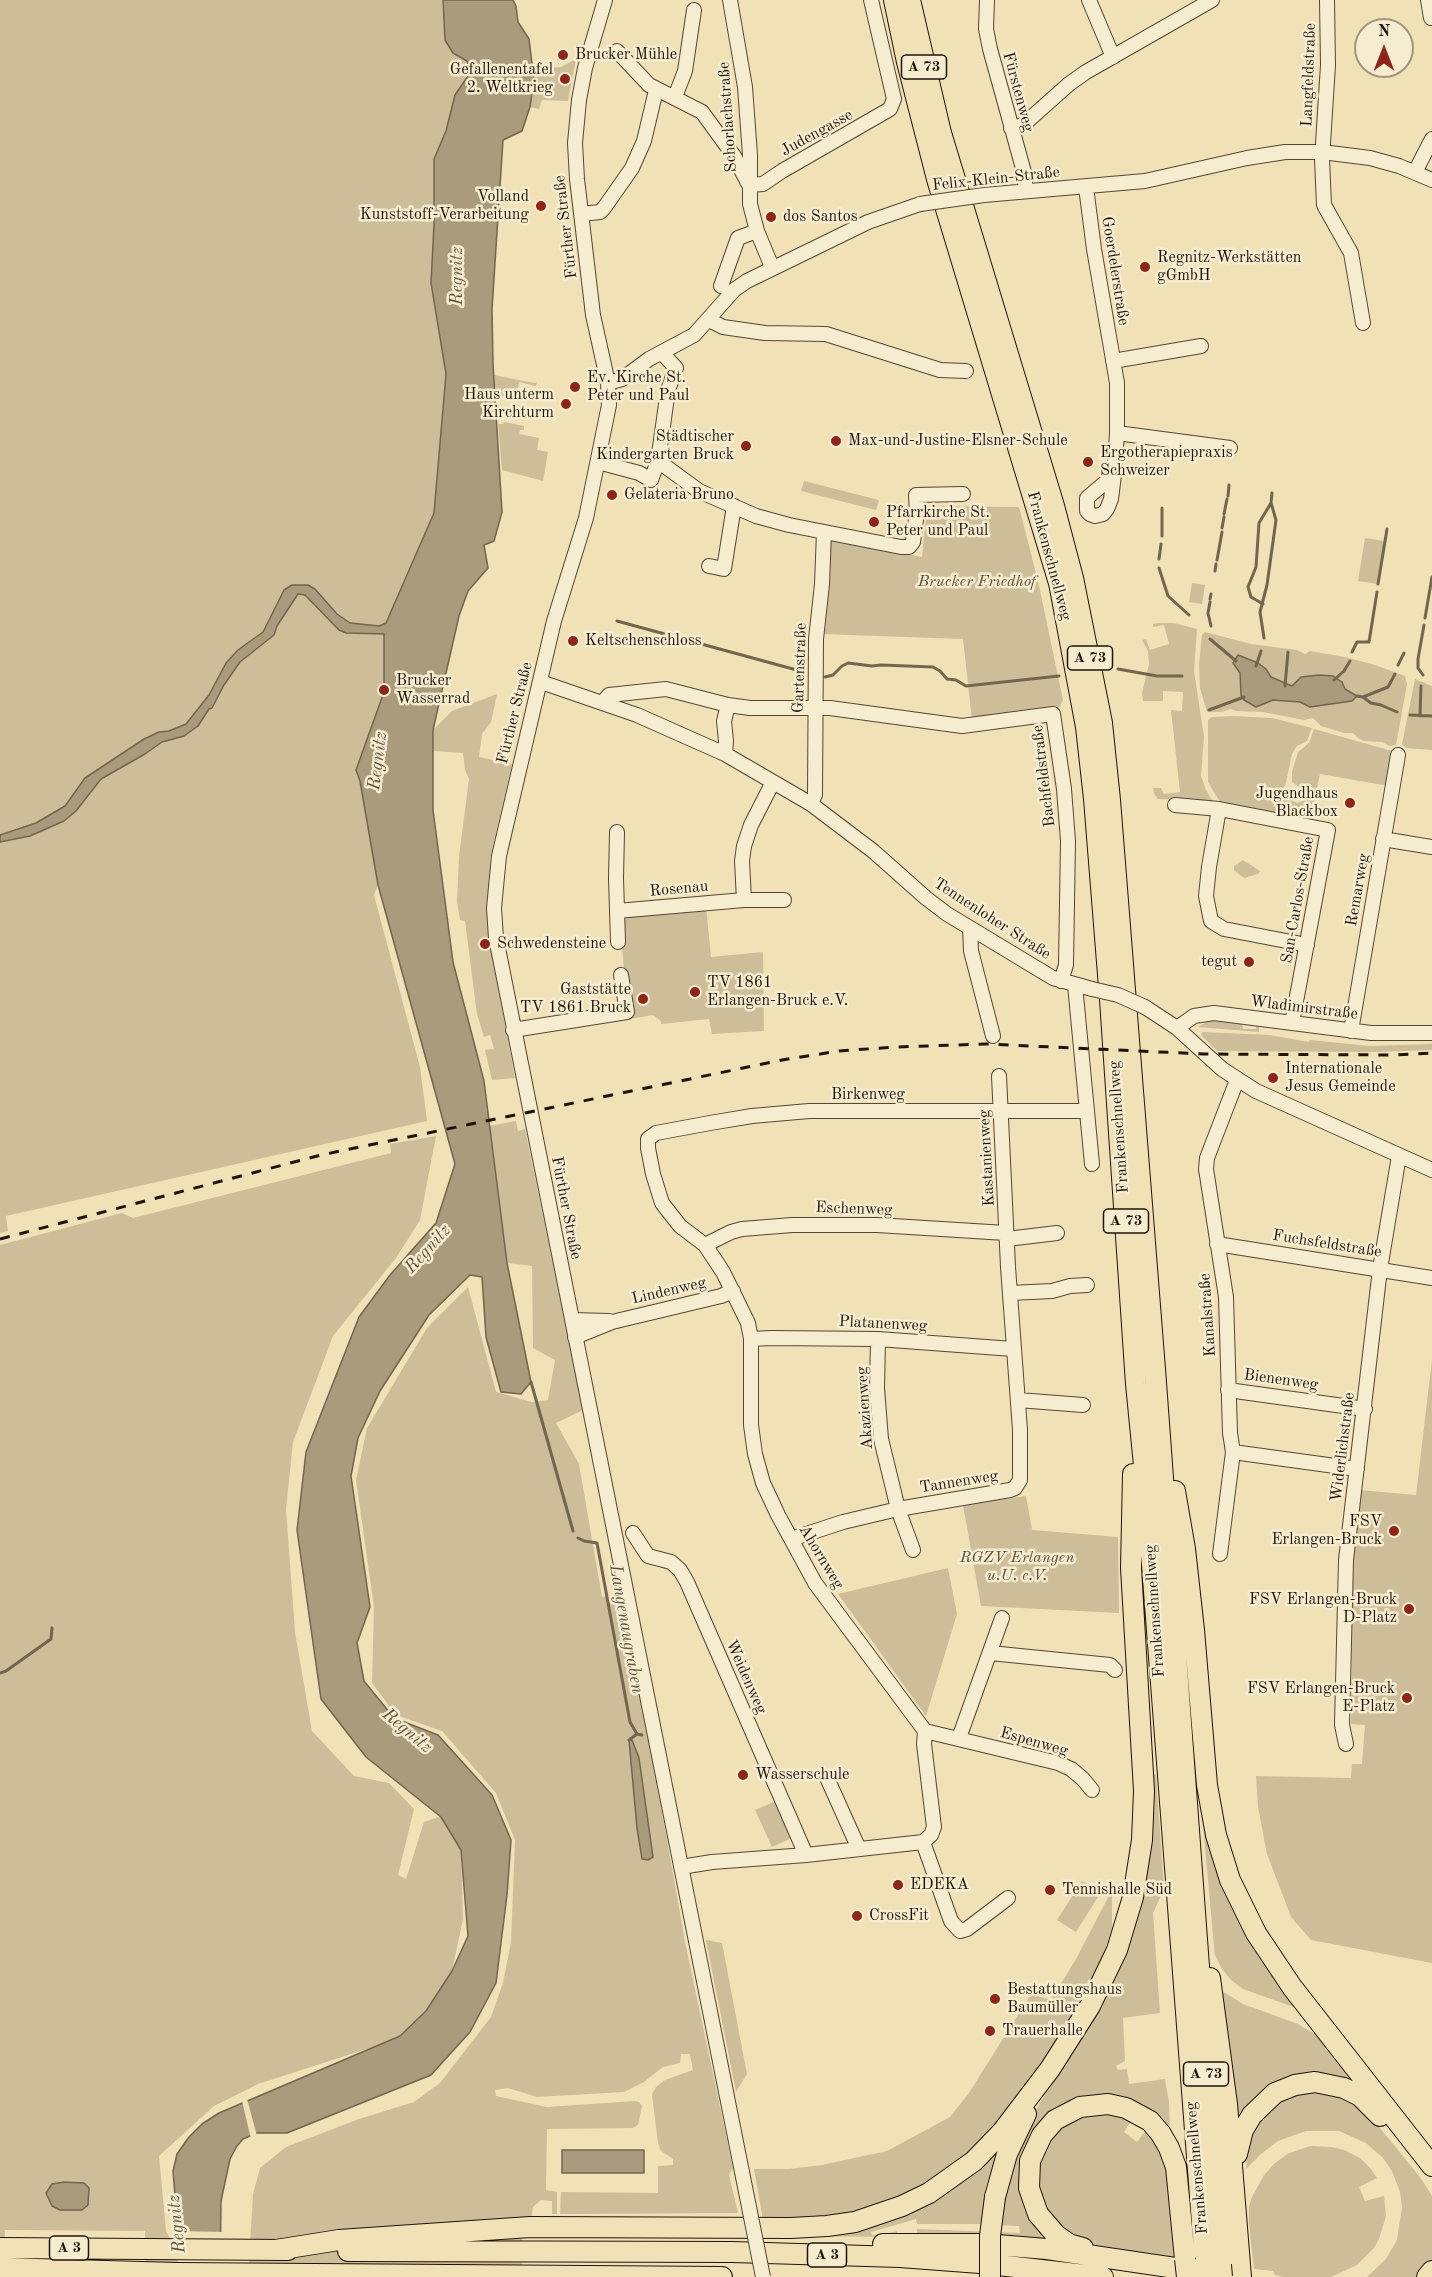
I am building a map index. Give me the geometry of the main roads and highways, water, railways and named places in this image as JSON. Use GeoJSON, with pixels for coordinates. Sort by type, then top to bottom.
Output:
{"type":"FeatureCollection","features":[{"type":"Feature","properties":{"kind":"highway","name":"Frankenschnellweg"},"geometry":{"type":"LineString","coordinates":[[894,0],[930,152],[1059,583],[1086,727],[1094,799],[1123,1177],[1136,1384],[1223,2272]]}},
{"type":"Feature","properties":{"kind":"highway","name":"Frankenschnellweg"},"geometry":{"type":"LineString","coordinates":[[910,0],[940,133],[1054,506],[1073,578],[1102,723],[1155,1369],[1223,2272]]}},
{"type":"Feature","properties":{"kind":"highway"},"geometry":{"type":"LineString","coordinates":[[1155,1369],[1164,1412],[1171,1470],[1185,1549],[1207,1785],[1216,1835],[1230,1880],[1256,1933],[1292,1987],[1432,2166]]}},
{"type":"Feature","properties":{"kind":"highway"},"geometry":{"type":"LineString","coordinates":[[551,2241],[790,2228],[836,2224],[877,2215],[929,2193],[974,2161],[1002,2132],[1050,2069],[1090,2006],[1117,1950],[1133,1898],[1142,1840],[1144,1772],[1131,1568],[1133,1413],[1136,1384]]}},
{"type":"Feature","properties":{"kind":"highway"},"geometry":{"type":"LineString","coordinates":[[1193,1884],[1203,1913],[1207,1961],[1227,2104],[1233,2172]]}},
{"type":"Feature","properties":{"kind":"highway"},"geometry":{"type":"LineString","coordinates":[[990,2277],[990,2236],[995,2197],[1011,2145],[1050,2069]]}},
{"type":"Feature","properties":{"kind":"highway"},"geometry":{"type":"LineString","coordinates":[[551,2241],[630,2245],[676,2241],[984,2244],[1047,2249],[1223,2272],[1233,2172],[1243,2130],[1259,2107],[1285,2088],[1315,2082],[1344,2088],[1367,2102],[1432,2182]]}},
{"type":"Feature","properties":{"kind":"highway"},"geometry":{"type":"LineString","coordinates":[[1147,2262],[1069,2244],[1049,2229],[1034,2205],[1028,2179],[1033,2152],[1048,2127],[1071,2110],[1098,2103],[1117,2105],[1144,2116],[1161,2134],[1176,2167],[1186,2268]]}},
{"type":"Feature","properties":{"kind":"highway"},"geometry":{"type":"LineString","coordinates":[[275,2250],[339,2240],[445,2242]]}},
{"type":"Feature","properties":{"kind":"highway","name":"A 3"},"geometry":{"type":"LineString","coordinates":[[3,2248],[275,2250],[445,2242],[551,2241],[732,2253],[900,2257],[980,2263],[1103,2277]]}},
{"type":"Feature","properties":{"kind":"highway","name":"A 3"},"geometry":{"type":"LineString","coordinates":[[3,2268],[132,2272],[722,2277]]}},
{"type":"Feature","properties":{"kind":"highway"},"geometry":{"type":"LineString","coordinates":[[1427,2277],[1432,2271]]}},
{"type":"Feature","properties":{"kind":"water","name":"Regnitz"},"geometry":{"type":"Polygon","coordinates":[[[443,0],[513,0],[518,22],[529,39],[534,80],[530,107],[522,131],[503,140],[492,309],[502,512],[494,541],[484,545],[488,568],[468,591],[459,616],[433,730],[433,810],[453,962],[484,1081],[507,1263],[531,1382],[521,1394],[501,1392],[486,1337],[482,1277],[470,1275],[429,1315],[380,1391],[358,1438],[351,1476],[370,1607],[357,1643],[364,1681],[394,1718],[438,1735],[492,1795],[511,1840],[507,1895],[496,1983],[470,2032],[431,2075],[287,2133],[257,2133],[243,2139],[237,2146],[230,2159],[221,2201],[220,2277],[180,2256],[173,2171],[177,2154],[189,2137],[202,2124],[219,2113],[400,2036],[426,2011],[452,1971],[468,1936],[461,1850],[441,1817],[366,1757],[321,1699],[297,1530],[306,1452],[359,1317],[390,1275],[436,1223],[455,1164],[378,885],[360,781],[356,770],[384,692],[384,634],[346,633],[339,630],[305,595],[298,594],[277,626],[274,635],[240,662],[212,708],[198,726],[184,736],[162,742],[101,779],[76,811],[64,821],[30,836],[0,842],[0,835],[36,823],[65,806],[85,778],[144,739],[186,724],[209,695],[226,663],[238,650],[263,632],[284,590],[292,585],[308,585],[315,589],[337,614],[350,623],[379,626],[386,623],[434,513],[446,374],[431,283],[434,159],[446,131],[455,95],[470,69],[467,61],[453,53],[445,40],[443,0]]]}},
{"type":"Feature","properties":{"kind":"water"},"geometry":{"type":"Polygon","coordinates":[[[1238,655],[1258,663],[1271,677],[1292,686],[1301,677],[1333,676],[1342,682],[1345,689],[1357,696],[1352,701],[1310,707],[1300,702],[1273,700],[1256,707],[1244,700],[1241,695],[1240,673],[1233,663],[1238,655]]]}},
{"type":"Feature","properties":{"kind":"water"},"geometry":{"type":"Polygon","coordinates":[[[629,1740],[632,1740],[639,1758],[653,1857],[648,1860],[642,1859],[637,1828],[629,1740]]]}},
{"type":"Feature","properties":{"kind":"water"},"geometry":{"type":"Polygon","coordinates":[[[562,2150],[644,2150],[644,2173],[562,2173],[562,2150]]]}},
{"type":"Feature","properties":{"kind":"water"},"geometry":{"type":"Polygon","coordinates":[[[84,2183],[89,2188],[88,2205],[82,2210],[60,2210],[52,2206],[46,2193],[52,2184],[84,2183]]]}},
{"type":"Feature","properties":{"kind":"waterway"},"geometry":{"type":"LineString","coordinates":[[1228,496],[1229,485]]}},
{"type":"Feature","properties":{"kind":"waterway"},"geometry":{"type":"LineString","coordinates":[[1264,638],[1260,612],[1267,585],[1276,520],[1271,503],[1272,493]]}},
{"type":"Feature","properties":{"kind":"waterway"},"geometry":{"type":"LineString","coordinates":[[1224,514],[1227,499]]}},
{"type":"Feature","properties":{"kind":"waterway"},"geometry":{"type":"LineString","coordinates":[[1263,604],[1251,597],[1248,587],[1256,567],[1259,523],[1271,503]]}},
{"type":"Feature","properties":{"kind":"waterway"},"geometry":{"type":"LineString","coordinates":[[1162,508],[1162,536]]}},
{"type":"Feature","properties":{"kind":"waterway"},"geometry":{"type":"LineString","coordinates":[[1222,528],[1224,517]]}},
{"type":"Feature","properties":{"kind":"waterway"},"geometry":{"type":"LineString","coordinates":[[1378,584],[1387,529]]}},
{"type":"Feature","properties":{"kind":"waterway"},"geometry":{"type":"LineString","coordinates":[[1217,560],[1222,532]]}},
{"type":"Feature","properties":{"kind":"waterway"},"geometry":{"type":"LineString","coordinates":[[1159,559],[1161,544]]}},
{"type":"Feature","properties":{"kind":"waterway"},"geometry":{"type":"LineString","coordinates":[[1215,571],[1216,564]]}},
{"type":"Feature","properties":{"kind":"waterway"},"geometry":{"type":"LineString","coordinates":[[1159,568],[1168,596],[1189,615]]}},
{"type":"Feature","properties":{"kind":"waterway"},"geometry":{"type":"LineString","coordinates":[[1425,618],[1432,577]]}},
{"type":"Feature","properties":{"kind":"waterway"},"geometry":{"type":"LineString","coordinates":[[1352,652],[1357,642],[1369,642],[1377,592]]}},
{"type":"Feature","properties":{"kind":"waterway"},"geometry":{"type":"LineString","coordinates":[[1210,599],[1211,594]]}},
{"type":"Feature","properties":{"kind":"waterway"},"geometry":{"type":"LineString","coordinates":[[1210,602],[1208,613],[1211,626]]}},
{"type":"Feature","properties":{"kind":"waterway"},"geometry":{"type":"LineString","coordinates":[[617,621],[804,672]]}},
{"type":"Feature","properties":{"kind":"waterway"},"geometry":{"type":"LineString","coordinates":[[1423,675],[1418,668],[1418,659],[1424,625]]}},
{"type":"Feature","properties":{"kind":"waterway"},"geometry":{"type":"LineString","coordinates":[[1210,639],[1236,661]]}},
{"type":"Feature","properties":{"kind":"waterway"},"geometry":{"type":"LineString","coordinates":[[1256,666],[1261,651]]}},
{"type":"Feature","properties":{"kind":"waterway"},"geometry":{"type":"LineString","coordinates":[[1285,686],[1288,652]]}},
{"type":"Feature","properties":{"kind":"waterway"},"geometry":{"type":"LineString","coordinates":[[1398,665],[1404,653]]}},
{"type":"Feature","properties":{"kind":"waterway"},"geometry":{"type":"LineString","coordinates":[[1334,680],[1344,671],[1350,661]]}},
{"type":"Feature","properties":{"kind":"waterway"},"geometry":{"type":"LineString","coordinates":[[825,677],[833,675],[848,663],[872,666],[933,667],[947,679],[956,680],[966,686],[1059,676]]}},
{"type":"Feature","properties":{"kind":"waterway"},"geometry":{"type":"LineString","coordinates":[[1118,669],[1157,676],[1182,676]]}},
{"type":"Feature","properties":{"kind":"waterway"},"geometry":{"type":"LineString","coordinates":[[1363,697],[1388,687],[1395,674]]}},
{"type":"Feature","properties":{"kind":"waterway"},"geometry":{"type":"LineString","coordinates":[[1420,716],[1421,686]]}},
{"type":"Feature","properties":{"kind":"waterway"},"geometry":{"type":"LineString","coordinates":[[1357,696],[1397,712]]}},
{"type":"Feature","properties":{"kind":"waterway"},"geometry":{"type":"LineString","coordinates":[[1209,710],[1244,697]]}},
{"type":"Feature","properties":{"kind":"waterway"},"geometry":{"type":"LineString","coordinates":[[1410,715],[1432,716]]}},
{"type":"Feature","properties":{"kind":"waterway","name":"Langenaugraben"},"geometry":{"type":"LineString","coordinates":[[531,1382],[573,1531]]}},
{"type":"Feature","properties":{"kind":"waterway","name":"Langenaugraben"},"geometry":{"type":"LineString","coordinates":[[578,1538],[597,1543],[630,1722],[637,1734],[642,1735]]}},
{"type":"Feature","properties":{"kind":"waterway"},"geometry":{"type":"LineString","coordinates":[[0,1673],[51,1639],[52,1628]]}},
{"type":"Feature","properties":{"kind":"waterway"},"geometry":{"type":"LineString","coordinates":[[629,1740],[637,1734]]}},
{"type":"Feature","properties":{"kind":"railway"},"geometry":{"type":"LineString","coordinates":[[0,1239],[321,1155],[782,1060],[839,1051],[986,1044],[1204,1054],[1394,1055],[1432,1053]]}},
{"type":"Feature","properties":{"kind":"place","name":"Brucker Mühle"},"geometry":{"type":"Point","coordinates":[563,55]}},
{"type":"Feature","properties":{"kind":"place","name":"Gefallenentafel 2. Weltkrieg"},"geometry":{"type":"Point","coordinates":[565,79]}},
{"type":"Feature","properties":{"kind":"place","name":"Volland Kunststoff-Verarbeitung"},"geometry":{"type":"Point","coordinates":[541,206]}},
{"type":"Feature","properties":{"kind":"place","name":"dos Santos"},"geometry":{"type":"Point","coordinates":[771,217]}},
{"type":"Feature","properties":{"kind":"place","name":"Regnitz-Werkstätten gGmbH"},"geometry":{"type":"Point","coordinates":[1145,267]}},
{"type":"Feature","properties":{"kind":"place","name":"Ev. Kirche St. Peter und Paul"},"geometry":{"type":"Point","coordinates":[575,387]}},
{"type":"Feature","properties":{"kind":"place","name":"Haus unterm Kirchturm"},"geometry":{"type":"Point","coordinates":[566,404]}},
{"type":"Feature","properties":{"kind":"place","name":"Max-und-Justine-Elsner-Schule"},"geometry":{"type":"Point","coordinates":[836,441]}},
{"type":"Feature","properties":{"kind":"place","name":"Städtischer Kindergarten Bruck"},"geometry":{"type":"Point","coordinates":[746,446]}},
{"type":"Feature","properties":{"kind":"place","name":"Ergotherapiepraxis Schweizer"},"geometry":{"type":"Point","coordinates":[1088,462]}},
{"type":"Feature","properties":{"kind":"place","name":"Gelateria Bruno"},"geometry":{"type":"Point","coordinates":[612,495]}},
{"type":"Feature","properties":{"kind":"place","name":"Pfarrkirche St. Peter und Paul"},"geometry":{"type":"Point","coordinates":[874,522]}},
{"type":"Feature","properties":{"kind":"place","name":"Keltschenschloss"},"geometry":{"type":"Point","coordinates":[573,641]}},
{"type":"Feature","properties":{"kind":"place","name":"Brucker Wasserrad"},"geometry":{"type":"Point","coordinates":[384,690]}},
{"type":"Feature","properties":{"kind":"place","name":"Jugendhaus Blackbox"},"geometry":{"type":"Point","coordinates":[1350,803]}},
{"type":"Feature","properties":{"kind":"place","name":"Schwedensteine"},"geometry":{"type":"Point","coordinates":[485,944]}},
{"type":"Feature","properties":{"kind":"place","name":"tegut"},"geometry":{"type":"Point","coordinates":[1249,962]}},
{"type":"Feature","properties":{"kind":"place","name":"TV 1861 Erlangen-Bruck e.V."},"geometry":{"type":"Point","coordinates":[695,992]}},
{"type":"Feature","properties":{"kind":"place","name":"Gaststätte TV 1861 Bruck"},"geometry":{"type":"Point","coordinates":[643,999]}},
{"type":"Feature","properties":{"kind":"place","name":"Internationale Jesus Gemeinde"},"geometry":{"type":"Point","coordinates":[1273,1078]}},
{"type":"Feature","properties":{"kind":"place","name":"FSV Erlangen-Bruck"},"geometry":{"type":"Point","coordinates":[1394,1531]}},
{"type":"Feature","properties":{"kind":"place","name":"FSV Erlangen-Bruck D-Platz"},"geometry":{"type":"Point","coordinates":[1409,1609]}},
{"type":"Feature","properties":{"kind":"place","name":"FSV Erlangen-Bruck E-Platz"},"geometry":{"type":"Point","coordinates":[1407,1698]}},
{"type":"Feature","properties":{"kind":"place","name":"Wasserschule"},"geometry":{"type":"Point","coordinates":[743,1775]}},
{"type":"Feature","properties":{"kind":"place","name":"EDEKA"},"geometry":{"type":"Point","coordinates":[898,1885]}},
{"type":"Feature","properties":{"kind":"place","name":"Tennishalle Süd"},"geometry":{"type":"Point","coordinates":[1050,1890]}},
{"type":"Feature","properties":{"kind":"place","name":"CrossFit"},"geometry":{"type":"Point","coordinates":[857,1916]}},
{"type":"Feature","properties":{"kind":"place","name":"Bestattungshaus Baumüller"},"geometry":{"type":"Point","coordinates":[995,1999]}},
{"type":"Feature","properties":{"kind":"place","name":"Trauerhalle"},"geometry":{"type":"Point","coordinates":[990,2031]}},
{"type":"Feature","properties":{"kind":"park label","name":"Brucker Friedhof"},"geometry":{"type":"Point","coordinates":[977,582]}},
{"type":"Feature","properties":{"kind":"park label","name":"RGZV Erlangen u.U. e.V."},"geometry":{"type":"Point","coordinates":[1017,1567]}}]}
